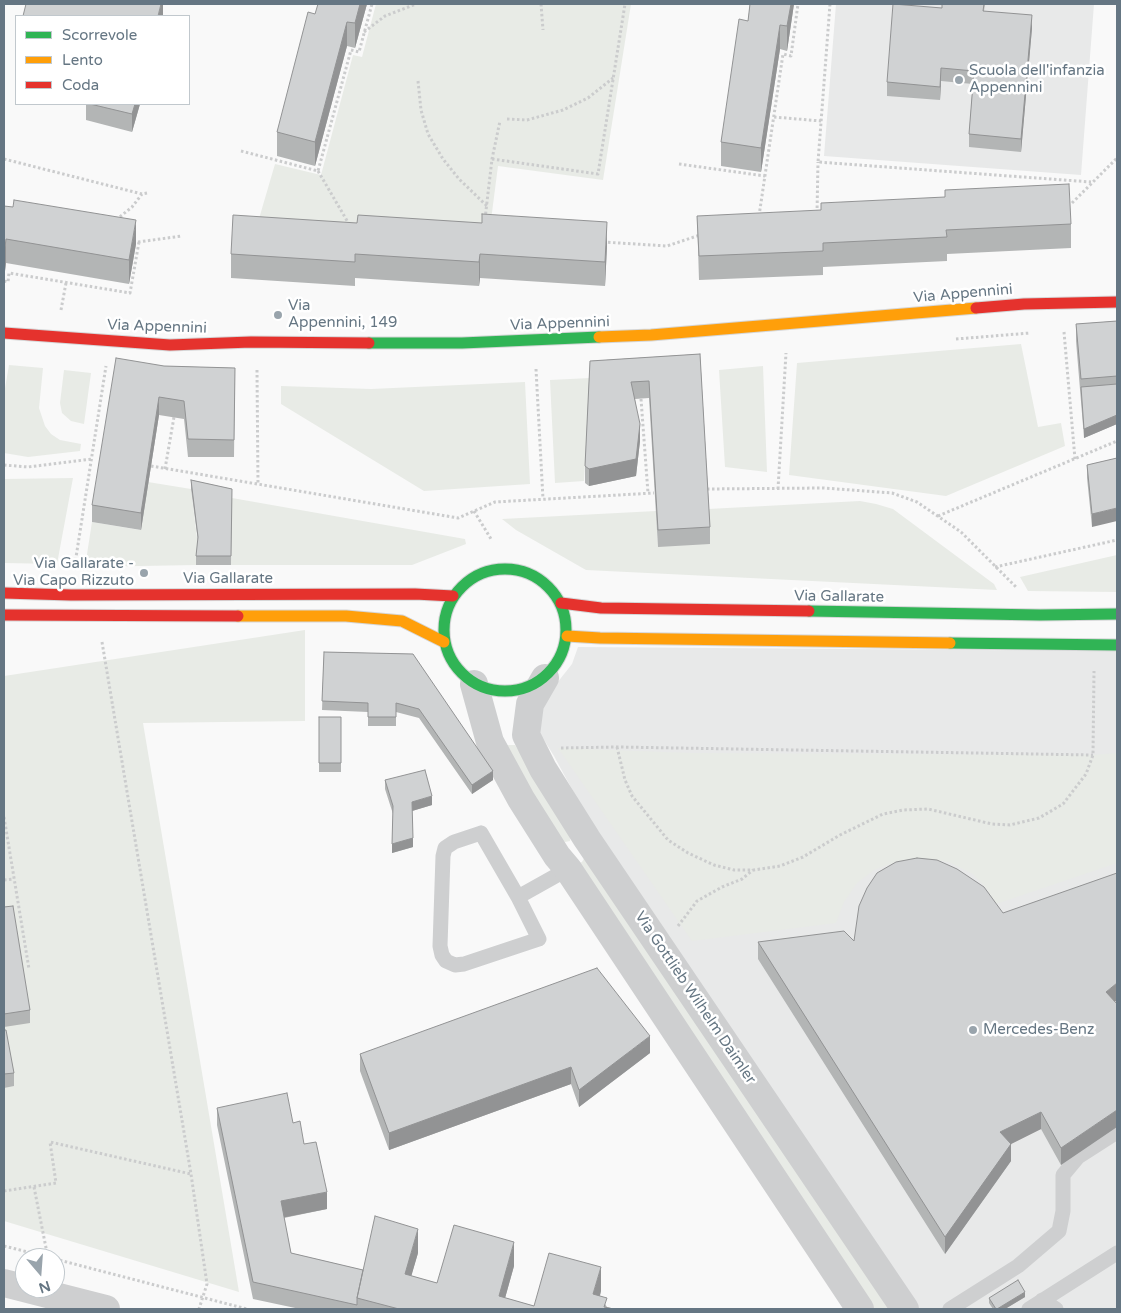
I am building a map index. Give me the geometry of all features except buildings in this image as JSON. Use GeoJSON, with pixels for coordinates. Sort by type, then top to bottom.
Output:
{"type":"FeatureCollection","features":[{"type":"Feature","properties":{"kind":"main road","name":"Via Appennini"},"geometry":{"type":"LineString","coordinates":[[4,333],[170,345],[251,342],[462,343],[539,341],[671,333],[1024,304],[1117,302]]}},
{"type":"Feature","properties":{"kind":"main road"},"geometry":{"type":"LineString","coordinates":[[501,568],[526,571],[547,584],[561,603],[566,620],[567,636],[560,659],[545,678],[520,690],[498,691],[474,684],[454,666],[444,642],[444,618],[453,596],[466,582],[482,572],[501,568]]}},
{"type":"Feature","properties":{"kind":"main road","name":"Via Gallarate"},"geometry":{"type":"LineString","coordinates":[[4,593],[415,594],[453,596]]}},
{"type":"Feature","properties":{"kind":"main road","name":"Via Gallarate"},"geometry":{"type":"LineString","coordinates":[[561,603],[601,608],[1040,615],[1117,614]]}},
{"type":"Feature","properties":{"kind":"main road"},"geometry":{"type":"LineString","coordinates":[[4,615],[346,616],[402,621],[444,642]]}},
{"type":"Feature","properties":{"kind":"main road"},"geometry":{"type":"LineString","coordinates":[[567,636],[1117,645]]}},
{"type":"Feature","properties":{"kind":"street","name":"Via Gottlieb Wilhelm Daimler"},"geometry":{"type":"LineString","coordinates":[[545,678],[530,704],[526,735],[542,769],[587,839],[905,1309]]}},
{"type":"Feature","properties":{"kind":"street"},"geometry":{"type":"LineString","coordinates":[[474,684],[490,742],[521,799],[860,1309]]}},
{"type":"Feature","properties":{"kind":"street"},"geometry":{"type":"LineString","coordinates":[[4,1282],[106,1309]]}},
{"type":"Feature","properties":{"kind":"lane"},"geometry":{"type":"LineString","coordinates":[[481,833],[518,897],[539,939],[464,964],[446,962],[440,946],[443,856],[446,848],[454,842],[481,833]]}},
{"type":"Feature","properties":{"kind":"lane"},"geometry":{"type":"LineString","coordinates":[[518,897],[563,862],[567,855],[575,851],[587,839]]}},
{"type":"Feature","properties":{"kind":"lane"},"geometry":{"type":"LineString","coordinates":[[950,1309],[1018,1266],[1059,1231],[1063,1211],[1063,1175],[1078,1157],[1117,1132]]}},
{"type":"Feature","properties":{"kind":"lane"},"geometry":{"type":"LineString","coordinates":[[1029,1309],[1117,1253]]}},
{"type":"Feature","properties":{"kind":"lane"},"geometry":{"type":"LineString","coordinates":[[1042,1300],[1056,1309]]}},
{"type":"Feature","properties":{"kind":"path"},"geometry":{"type":"LineString","coordinates":[[318,171],[350,50],[359,52],[372,4]]}},
{"type":"Feature","properties":{"kind":"path"},"geometry":{"type":"LineString","coordinates":[[364,32],[385,16],[416,4]]}},
{"type":"Feature","properties":{"kind":"path"},"geometry":{"type":"LineString","coordinates":[[540,4],[543,30]]}},
{"type":"Feature","properties":{"kind":"path"},"geometry":{"type":"LineString","coordinates":[[492,160],[598,174],[625,4]]}},
{"type":"Feature","properties":{"kind":"path"},"geometry":{"type":"LineString","coordinates":[[758,223],[783,54],[791,56],[798,4]]}},
{"type":"Feature","properties":{"kind":"path"},"geometry":{"type":"LineString","coordinates":[[817,222],[818,162],[830,4]]}},
{"type":"Feature","properties":{"kind":"path"},"geometry":{"type":"LineString","coordinates":[[508,119],[527,120],[563,110],[588,98],[613,78]]}},
{"type":"Feature","properties":{"kind":"path"},"geometry":{"type":"LineString","coordinates":[[418,81],[421,110],[428,134],[443,159],[459,179],[487,206]]}},
{"type":"Feature","properties":{"kind":"path"},"geometry":{"type":"LineString","coordinates":[[774,117],[822,121]]}},
{"type":"Feature","properties":{"kind":"path"},"geometry":{"type":"LineString","coordinates":[[485,223],[492,160],[500,121]]}},
{"type":"Feature","properties":{"kind":"path"},"geometry":{"type":"LineString","coordinates":[[241,151],[318,171],[350,225]]}},
{"type":"Feature","properties":{"kind":"path"},"geometry":{"type":"LineString","coordinates":[[1062,203],[1072,202],[1117,158]]}},
{"type":"Feature","properties":{"kind":"path"},"geometry":{"type":"LineString","coordinates":[[4,159],[147,194]]}},
{"type":"Feature","properties":{"kind":"path"},"geometry":{"type":"LineString","coordinates":[[818,162],[1091,182]]}},
{"type":"Feature","properties":{"kind":"path"},"geometry":{"type":"LineString","coordinates":[[680,164],[765,176]]}},
{"type":"Feature","properties":{"kind":"path"},"geometry":{"type":"LineString","coordinates":[[114,221],[132,207],[142,194]]}},
{"type":"Feature","properties":{"kind":"path"},"geometry":{"type":"LineString","coordinates":[[597,241],[666,246],[696,235],[704,235]]}},
{"type":"Feature","properties":{"kind":"path"},"geometry":{"type":"LineString","coordinates":[[131,240],[139,242],[182,236]]}},
{"type":"Feature","properties":{"kind":"path"},"geometry":{"type":"LineString","coordinates":[[4,281],[8,282],[9,274],[130,293],[139,242]]}},
{"type":"Feature","properties":{"kind":"path"},"geometry":{"type":"LineString","coordinates":[[61,311],[66,282]]}},
{"type":"Feature","properties":{"kind":"path"},"geometry":{"type":"LineString","coordinates":[[1064,332],[1075,459]]}},
{"type":"Feature","properties":{"kind":"path"},"geometry":{"type":"LineString","coordinates":[[956,339],[1030,333]]}},
{"type":"Feature","properties":{"kind":"path"},"geometry":{"type":"LineString","coordinates":[[778,489],[786,353]]}},
{"type":"Feature","properties":{"kind":"path"},"geometry":{"type":"LineString","coordinates":[[73,578],[107,360]]}},
{"type":"Feature","properties":{"kind":"path"},"geometry":{"type":"LineString","coordinates":[[536,368],[544,499]]}},
{"type":"Feature","properties":{"kind":"path"},"geometry":{"type":"LineString","coordinates":[[258,370],[258,485]]}},
{"type":"Feature","properties":{"kind":"path"},"geometry":{"type":"LineString","coordinates":[[641,399],[648,493]]}},
{"type":"Feature","properties":{"kind":"path"},"geometry":{"type":"LineString","coordinates":[[165,469],[174,417]]}},
{"type":"Feature","properties":{"kind":"path"},"geometry":{"type":"LineString","coordinates":[[938,516],[1117,441]]}},
{"type":"Feature","properties":{"kind":"path"},"geometry":{"type":"LineString","coordinates":[[4,465],[28,467],[92,459]]}},
{"type":"Feature","properties":{"kind":"path"},"geometry":{"type":"LineString","coordinates":[[150,466],[458,518],[495,502],[654,493]]}},
{"type":"Feature","properties":{"kind":"path"},"geometry":{"type":"LineString","coordinates":[[707,490],[824,488],[892,493],[917,502],[961,532],[1025,596],[1040,615]]}},
{"type":"Feature","properties":{"kind":"path"},"geometry":{"type":"LineString","coordinates":[[474,512],[491,539]]}},
{"type":"Feature","properties":{"kind":"path"},"geometry":{"type":"LineString","coordinates":[[995,567],[1117,540]]}},
{"type":"Feature","properties":{"kind":"path"},"geometry":{"type":"LineString","coordinates":[[101,640],[191,1174],[207,1284],[199,1309]]}},
{"type":"Feature","properties":{"kind":"path"},"geometry":{"type":"LineString","coordinates":[[617,748],[625,780],[632,796],[668,840],[688,853],[714,865],[734,870],[754,870],[780,866],[803,857],[883,814],[902,810],[928,809],[992,824],[1010,825],[1039,818],[1062,804],[1086,774],[1093,755],[1094,668]]}},
{"type":"Feature","properties":{"kind":"path"},"geometry":{"type":"LineString","coordinates":[[558,748],[1093,755]]}},
{"type":"Feature","properties":{"kind":"path"},"geometry":{"type":"LineString","coordinates":[[4,817],[29,969]]}},
{"type":"Feature","properties":{"kind":"path"},"geometry":{"type":"LineString","coordinates":[[4,848],[9,847]]}},
{"type":"Feature","properties":{"kind":"path"},"geometry":{"type":"LineString","coordinates":[[676,929],[697,901],[722,887],[742,879],[754,870]]}},
{"type":"Feature","properties":{"kind":"path"},"geometry":{"type":"LineString","coordinates":[[4,880],[14,879]]}},
{"type":"Feature","properties":{"kind":"path"},"geometry":{"type":"LineString","coordinates":[[11,910],[18,909]]}},
{"type":"Feature","properties":{"kind":"path"},"geometry":{"type":"LineString","coordinates":[[4,1191],[56,1183],[50,1142],[191,1174]]}},
{"type":"Feature","properties":{"kind":"path"},"geometry":{"type":"LineString","coordinates":[[34,1187],[49,1248]]}},
{"type":"Feature","properties":{"kind":"path"},"geometry":{"type":"LineString","coordinates":[[65,1262],[247,1309]]}},
{"type":"Feature","properties":{"kind":"shaded area"},"geometry":{"type":"Polygon","coordinates":[[[376,4],[631,4],[603,180],[498,166],[490,228],[256,229],[275,164],[321,175],[353,55],[362,57],[376,4]]]}},
{"type":"Feature","properties":{"kind":"shaded area","name":"Scuola dell'infanzia Appennini"},"geometry":{"type":"Polygon","coordinates":[[[836,4],[1094,4],[1081,175],[824,156],[836,4]]]}},
{"type":"Feature","properties":{"kind":"shaded area"},"geometry":{"type":"Polygon","coordinates":[[[1021,344],[1038,427],[1061,423],[1065,446],[946,496],[789,475],[797,363],[1021,344]]]}},
{"type":"Feature","properties":{"kind":"shaded area"},"geometry":{"type":"Polygon","coordinates":[[[9,365],[43,368],[39,408],[45,426],[51,434],[60,440],[81,444],[80,451],[28,457],[4,453],[4,394],[9,365]]]}},
{"type":"Feature","properties":{"kind":"shaded area"},"geometry":{"type":"Polygon","coordinates":[[[763,366],[767,472],[725,467],[719,370],[763,366]]]}},
{"type":"Feature","properties":{"kind":"shaded area"},"geometry":{"type":"Polygon","coordinates":[[[64,370],[91,373],[84,424],[71,421],[62,413],[60,403],[64,370]]]}},
{"type":"Feature","properties":{"kind":"shaded area"},"geometry":{"type":"Polygon","coordinates":[[[590,378],[584,481],[555,483],[550,380],[590,378]]]}},
{"type":"Feature","properties":{"kind":"shaded area"},"geometry":{"type":"Polygon","coordinates":[[[525,382],[530,484],[424,491],[281,404],[281,386],[371,389],[525,382]]]}},
{"type":"Feature","properties":{"kind":"shaded area"},"geometry":{"type":"Polygon","coordinates":[[[73,478],[57,564],[4,563],[4,479],[73,478]]]}},
{"type":"Feature","properties":{"kind":"shaded area"},"geometry":{"type":"Polygon","coordinates":[[[148,482],[191,489],[198,546],[196,565],[85,567],[92,522],[140,530],[148,482]]]}},
{"type":"Feature","properties":{"kind":"shaded area"},"geometry":{"type":"Polygon","coordinates":[[[232,498],[465,539],[466,544],[412,565],[231,565],[232,498]]]}},
{"type":"Feature","properties":{"kind":"shaded area"},"geometry":{"type":"Polygon","coordinates":[[[860,501],[893,509],[994,584],[997,590],[586,570],[516,530],[502,519],[656,511],[658,547],[708,509],[860,501]]]}},
{"type":"Feature","properties":{"kind":"shaded area"},"geometry":{"type":"Polygon","coordinates":[[[1117,555],[1117,592],[1028,591],[1020,577],[1117,555]]]}},
{"type":"Feature","properties":{"kind":"shaded area"},"geometry":{"type":"Polygon","coordinates":[[[305,630],[305,721],[143,723],[239,1292],[4,1221],[4,676],[305,630]]]}},
{"type":"Feature","properties":{"kind":"shaded area"},"geometry":{"type":"Polygon","coordinates":[[[578,647],[1117,651],[1117,1309],[913,1309],[593,828],[539,732],[542,702],[572,664],[578,647]]]}},
{"type":"Feature","properties":{"kind":"shaded area"},"geometry":{"type":"Polygon","coordinates":[[[505,745],[515,745],[571,833],[570,841],[565,842],[560,839],[505,745]]]}},
{"type":"Feature","properties":{"kind":"shaded area"},"geometry":{"type":"Polygon","coordinates":[[[558,748],[692,753],[1093,755],[1117,753],[1117,863],[996,904],[986,888],[973,874],[949,862],[923,858],[896,862],[874,870],[857,883],[844,902],[836,923],[692,941],[558,748]]]}},
{"type":"Feature","properties":{"kind":"shaded area"},"geometry":{"type":"Polygon","coordinates":[[[586,855],[891,1309],[872,1309],[578,863],[582,862],[586,855]]]}},
{"type":"Feature","properties":{"kind":"traffic: fast"},"geometry":{"type":"LineString","coordinates":[[369,343],[462,343],[599,337]]}},
{"type":"Feature","properties":{"kind":"traffic: fast"},"geometry":{"type":"LineString","coordinates":[[505,569],[528,573],[548,587],[562,607],[566,630],[562,653],[548,673],[528,687],[505,691],[482,687],[462,673],[448,653],[444,630],[448,607],[462,587],[482,573],[505,569]]}},
{"type":"Feature","properties":{"kind":"traffic: fast"},"geometry":{"type":"LineString","coordinates":[[809,611],[1040,615],[1117,614]]}},
{"type":"Feature","properties":{"kind":"traffic: fast"},"geometry":{"type":"LineString","coordinates":[[950,643],[1117,645]]}},
{"type":"Feature","properties":{"kind":"traffic: slow"},"geometry":{"type":"LineString","coordinates":[[599,337],[651,335],[976,308]]}},
{"type":"Feature","properties":{"kind":"traffic: slow"},"geometry":{"type":"LineString","coordinates":[[238,616],[346,616],[402,621],[444,642]]}},
{"type":"Feature","properties":{"kind":"traffic: slow"},"geometry":{"type":"LineString","coordinates":[[567,636],[950,643]]}},
{"type":"Feature","properties":{"kind":"traffic: jam"},"geometry":{"type":"LineString","coordinates":[[976,308],[1024,304],[1117,302]]}},
{"type":"Feature","properties":{"kind":"traffic: jam"},"geometry":{"type":"LineString","coordinates":[[4,333],[170,345],[251,342],[369,343]]}},
{"type":"Feature","properties":{"kind":"traffic: jam"},"geometry":{"type":"LineString","coordinates":[[4,593],[71,595],[415,594],[453,596]]}},
{"type":"Feature","properties":{"kind":"traffic: jam"},"geometry":{"type":"LineString","coordinates":[[561,603],[601,608],[809,611]]}},
{"type":"Feature","properties":{"kind":"traffic: jam"},"geometry":{"type":"LineString","coordinates":[[4,615],[238,616]]}},
{"type":"Feature","properties":{"kind":"place","name":"Scuola dell'infanzia Appennini"},"geometry":{"type":"Point","coordinates":[959,80]}},
{"type":"Feature","properties":{"kind":"place","name":"Via Appennini, 149"},"geometry":{"type":"Point","coordinates":[278,315]}},
{"type":"Feature","properties":{"kind":"place","name":"Via Gallarate - Via Capo Rizzuto"},"geometry":{"type":"Point","coordinates":[144,573]}},
{"type":"Feature","properties":{"kind":"place","name":"Mercedes-Benz"},"geometry":{"type":"Point","coordinates":[973,1030]}}]}
